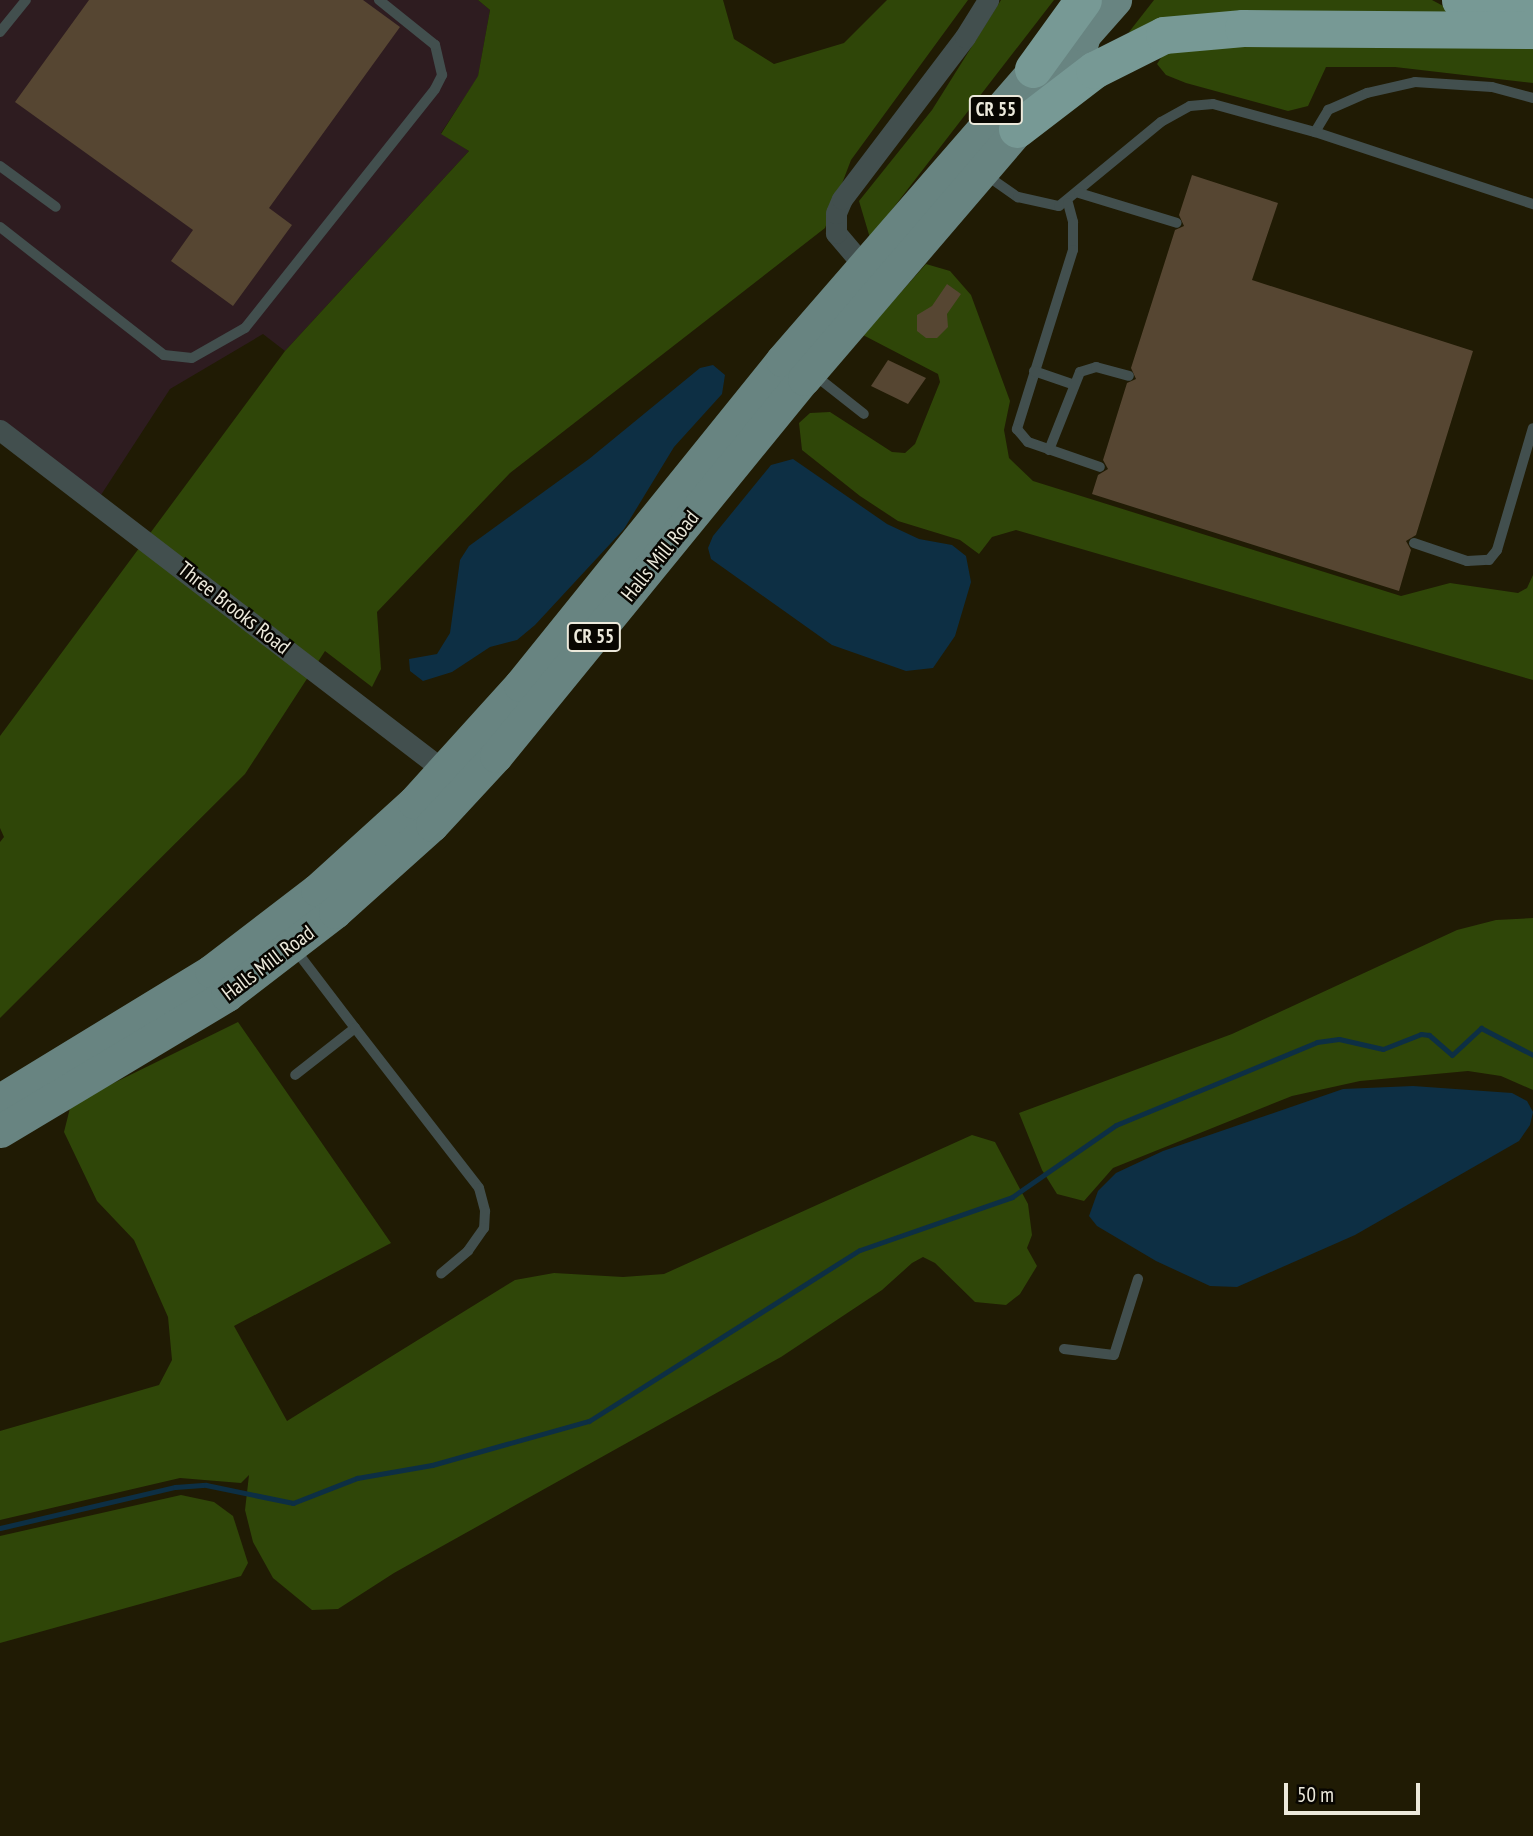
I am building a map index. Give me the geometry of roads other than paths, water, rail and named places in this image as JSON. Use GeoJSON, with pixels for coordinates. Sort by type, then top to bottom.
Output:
{"type":"FeatureCollection","features":[{"type":"Feature","properties":{"kind":"highway"},"geometry":{"type":"LineString","coordinates":[[1460,0],[1533,4]]}},
{"type":"Feature","properties":{"kind":"highway"},"geometry":{"type":"LineString","coordinates":[[1033,69],[1084,18]]}},
{"type":"Feature","properties":{"kind":"highway"},"geometry":{"type":"LineString","coordinates":[[1017,130],[1094,70],[1164,35],[1243,28],[1533,30]]}},
{"type":"Feature","properties":{"kind":"main road","name":"Halls Mill Road"},"geometry":{"type":"LineString","coordinates":[[0,1131],[194,1017],[292,946],[373,879],[455,779],[719,436],[863,265],[970,162],[1017,130],[1077,61],[1084,18],[1115,0]]}},
{"type":"Feature","properties":{"kind":"main road","name":"Halls Mill Road"},"geometry":{"type":"LineString","coordinates":[[0,1100],[141,1017],[241,950],[455,779],[545,697],[810,371],[970,162],[1033,69]]}},
{"type":"Feature","properties":{"kind":"main road"},"geometry":{"type":"LineString","coordinates":[[545,697],[543,683],[584,629],[593,613],[594,595]]}},
{"type":"Feature","properties":{"kind":"street"},"geometry":{"type":"LineString","coordinates":[[863,265],[836,233],[836,213],[842,199],[965,37],[988,0]]}},
{"type":"Feature","properties":{"kind":"street","name":"Three Brooks Road"},"geometry":{"type":"LineString","coordinates":[[0,430],[455,779]]}},
{"type":"Feature","properties":{"kind":"lane"},"geometry":{"type":"LineString","coordinates":[[0,32],[26,0]]}},
{"type":"Feature","properties":{"kind":"lane"},"geometry":{"type":"LineString","coordinates":[[0,227],[164,355],[192,358],[245,328],[427,99],[442,75],[435,45],[379,0]]}},
{"type":"Feature","properties":{"kind":"lane"},"geometry":{"type":"LineString","coordinates":[[1315,132],[1328,110],[1367,93],[1415,82],[1492,87],[1533,98]]}},
{"type":"Feature","properties":{"kind":"lane"},"geometry":{"type":"LineString","coordinates":[[970,162],[1030,202],[1050,207],[1068,203],[1161,122],[1190,106],[1226,106],[1315,132],[1533,204]]}},
{"type":"Feature","properties":{"kind":"lane"},"geometry":{"type":"LineString","coordinates":[[0,166],[56,207]]}},
{"type":"Feature","properties":{"kind":"lane"},"geometry":{"type":"LineString","coordinates":[[1079,193],[1177,223]]}},
{"type":"Feature","properties":{"kind":"lane"},"geometry":{"type":"LineString","coordinates":[[1068,203],[1073,222],[1073,250],[1017,429],[1028,442],[1100,467]]}},
{"type":"Feature","properties":{"kind":"lane"},"geometry":{"type":"LineString","coordinates":[[1049,450],[1072,384],[1080,372],[1096,367],[1129,376]]}},
{"type":"Feature","properties":{"kind":"lane"},"geometry":{"type":"LineString","coordinates":[[810,371],[864,414]]}},
{"type":"Feature","properties":{"kind":"lane"},"geometry":{"type":"LineString","coordinates":[[1034,371],[1072,384]]}},
{"type":"Feature","properties":{"kind":"lane"},"geometry":{"type":"LineString","coordinates":[[1413,543],[1467,561],[1489,560],[1497,550],[1533,428]]}},
{"type":"Feature","properties":{"kind":"lane"},"geometry":{"type":"LineString","coordinates":[[292,946],[479,1188],[485,1211],[484,1228],[468,1251],[441,1273]]}},
{"type":"Feature","properties":{"kind":"lane"},"geometry":{"type":"LineString","coordinates":[[295,1075],[355,1028]]}},
{"type":"Feature","properties":{"kind":"lane"},"geometry":{"type":"LineString","coordinates":[[1064,1349],[1114,1355],[1138,1279]]}},
{"type":"Feature","properties":{"kind":"water"},"geometry":{"type":"Polygon","coordinates":[[[713,365],[725,375],[722,394],[674,447],[624,529],[535,625],[517,640],[490,647],[452,672],[423,681],[410,671],[409,659],[437,654],[450,633],[460,560],[469,546],[589,459],[700,368],[713,365]]]}},
{"type":"Feature","properties":{"kind":"water"},"geometry":{"type":"Polygon","coordinates":[[[793,459],[887,524],[919,539],[952,545],[966,556],[971,582],[955,636],[933,668],[906,671],[832,645],[711,559],[708,548],[713,536],[771,465],[793,459]]]}},
{"type":"Feature","properties":{"kind":"water"},"geometry":{"type":"Polygon","coordinates":[[[1413,1086],[1512,1093],[1527,1101],[1533,1112],[1530,1125],[1519,1141],[1355,1235],[1237,1287],[1210,1286],[1156,1261],[1097,1226],[1089,1216],[1098,1191],[1116,1173],[1163,1151],[1343,1089],[1413,1086]]]}},
{"type":"Feature","properties":{"kind":"waterway"},"geometry":{"type":"LineString","coordinates":[[0,1528],[175,1487],[206,1485],[293,1503],[357,1478],[432,1465],[589,1421],[860,1250],[1012,1197],[1116,1125],[1317,1042],[1339,1039],[1383,1049],[1421,1034],[1429,1035],[1452,1055],[1481,1028],[1533,1055]]}}]}
